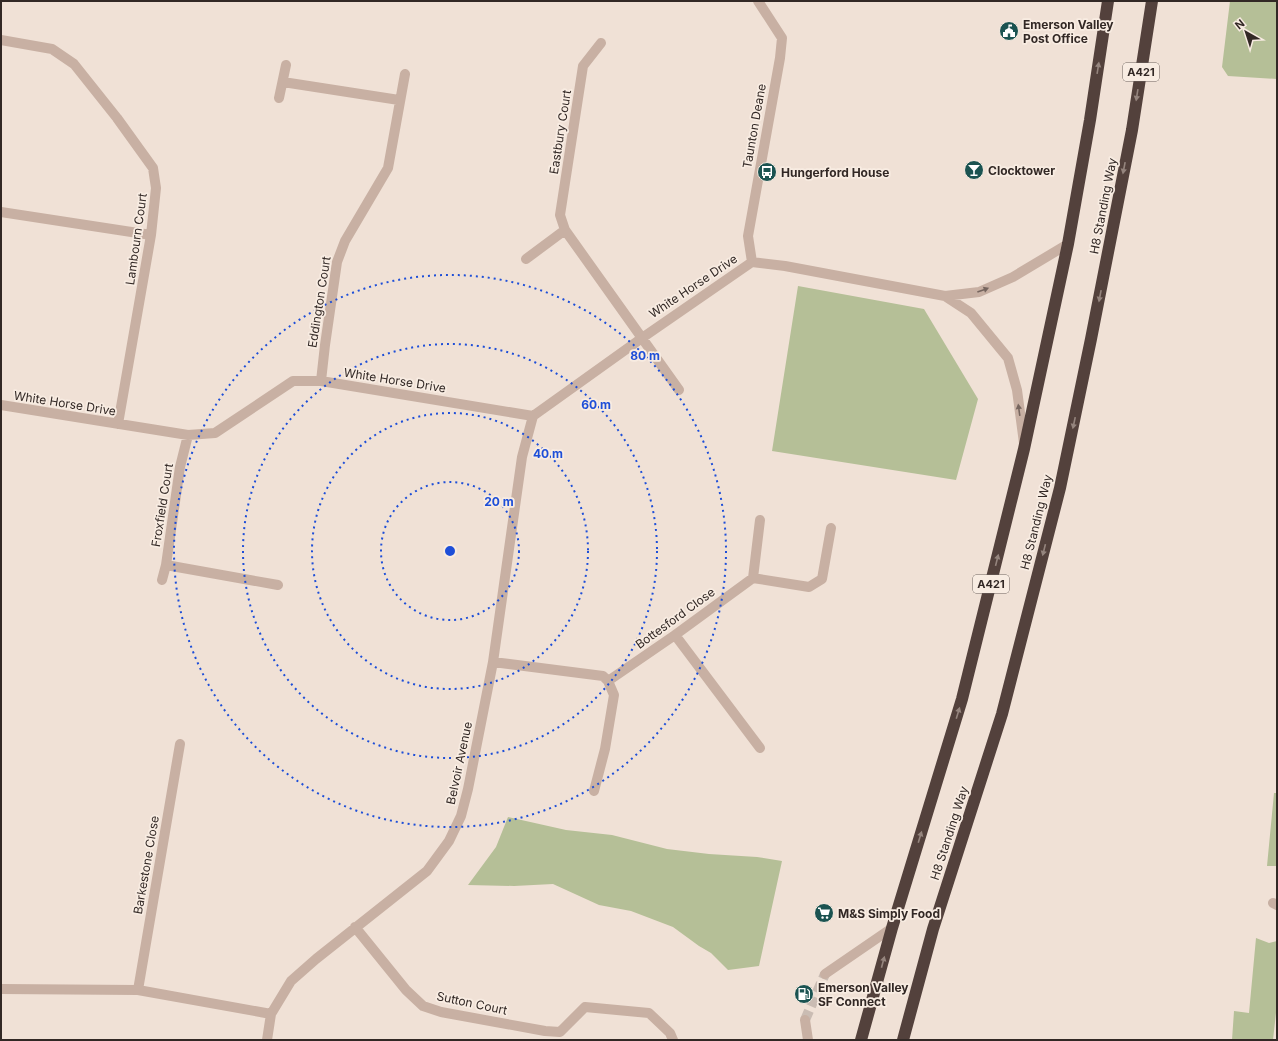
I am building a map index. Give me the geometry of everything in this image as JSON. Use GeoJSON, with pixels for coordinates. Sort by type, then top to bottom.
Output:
{"type":"FeatureCollection","features":[{"type":"Feature","properties":{"kind":"highway","name":"A421"},"geometry":{"type":"LineString","coordinates":[[861,1040],[892,928],[962,699],[1024,449],[1068,244],[1090,120],[1108,1]]}},
{"type":"Feature","properties":{"kind":"highway","name":"H8 Standing Way"},"geometry":{"type":"LineString","coordinates":[[903,1040],[933,929],[1002,714],[1060,488],[1132,130],[1152,1]]}},
{"type":"Feature","properties":{"kind":"street","name":"Taunton Deane"},"geometry":{"type":"LineString","coordinates":[[752,262],[748,236],[780,58],[782,38],[758,1]]}},
{"type":"Feature","properties":{"kind":"street","name":"Lambourn Court"},"geometry":{"type":"LineString","coordinates":[[1,40],[52,49],[74,64],[117,118],[153,168],[156,188],[151,235],[118,424]]}},
{"type":"Feature","properties":{"kind":"street","name":"Eastbury Court"},"geometry":{"type":"LineString","coordinates":[[601,43],[583,66],[560,215],[565,230],[679,390]]}},
{"type":"Feature","properties":{"kind":"street"},"geometry":{"type":"LineString","coordinates":[[280,98],[286,64]]}},
{"type":"Feature","properties":{"kind":"street","name":"Eddington Court"},"geometry":{"type":"LineString","coordinates":[[321,381],[324,345],[337,262],[345,241],[388,168],[399,100],[405,74]]}},
{"type":"Feature","properties":{"kind":"street"},"geometry":{"type":"LineString","coordinates":[[283,82],[399,100]]}},
{"type":"Feature","properties":{"kind":"street"},"geometry":{"type":"LineString","coordinates":[[1,212],[151,235]]}},
{"type":"Feature","properties":{"kind":"street"},"geometry":{"type":"LineString","coordinates":[[526,259],[565,230]]}},
{"type":"Feature","properties":{"kind":"street"},"geometry":{"type":"LineString","coordinates":[[752,262],[785,266],[944,296],[979,292],[1014,277],[1068,244]]}},
{"type":"Feature","properties":{"kind":"street","name":"White Horse Drive"},"geometry":{"type":"LineString","coordinates":[[1,406],[188,435],[215,433],[293,382],[321,381],[533,416],[752,262]]}},
{"type":"Feature","properties":{"kind":"street"},"geometry":{"type":"LineString","coordinates":[[944,296],[972,313],[1008,358],[1016,390],[1024,449]]}},
{"type":"Feature","properties":{"kind":"street","name":"Belvoir Avenue"},"geometry":{"type":"LineString","coordinates":[[267,1040],[272,1014],[291,981],[355,927],[427,871],[450,841],[461,816],[468,789],[493,662],[522,457],[533,416]]}},
{"type":"Feature","properties":{"kind":"street","name":"Froxfield Court"},"geometry":{"type":"LineString","coordinates":[[162,580],[166,565],[180,467],[188,435]]}},
{"type":"Feature","properties":{"kind":"street"},"geometry":{"type":"LineString","coordinates":[[760,520],[753,578],[808,588],[822,579],[831,528]]}},
{"type":"Feature","properties":{"kind":"street"},"geometry":{"type":"LineString","coordinates":[[166,565],[278,585]]}},
{"type":"Feature","properties":{"kind":"street","name":"Bottesford Close"},"geometry":{"type":"LineString","coordinates":[[608,681],[675,635],[753,578]]}},
{"type":"Feature","properties":{"kind":"street"},"geometry":{"type":"LineString","coordinates":[[675,635],[760,748]]}},
{"type":"Feature","properties":{"kind":"street"},"geometry":{"type":"LineString","coordinates":[[493,662],[603,676],[608,681],[614,695],[605,748],[594,791]]}},
{"type":"Feature","properties":{"kind":"street","name":"Barkestone Close"},"geometry":{"type":"LineString","coordinates":[[138,990],[180,744]]}},
{"type":"Feature","properties":{"kind":"street","name":"Sutton Court"},"geometry":{"type":"LineString","coordinates":[[355,927],[406,990],[423,1006],[449,1013],[545,1031],[560,1032],[585,1008],[649,1013],[670,1033],[674,1040]]}},
{"type":"Feature","properties":{"kind":"street"},"geometry":{"type":"LineString","coordinates":[[825,974],[892,928]]}},
{"type":"Feature","properties":{"kind":"street"},"geometry":{"type":"LineString","coordinates":[[1,989],[138,990],[272,1014]]}},
{"type":"Feature","properties":{"kind":"street"},"geometry":{"type":"LineString","coordinates":[[805,1020],[808,1040]]}},
{"type":"Feature","properties":{"kind":"green space"},"geometry":{"type":"Polygon","coordinates":[[[1230,1],[1277,1],[1277,79],[1228,76],[1222,67],[1230,1]]]}},
{"type":"Feature","properties":{"kind":"green space"},"geometry":{"type":"Polygon","coordinates":[[[798,286],[924,309],[978,399],[956,480],[772,451],[798,286]]]}},
{"type":"Feature","properties":{"kind":"green space"},"geometry":{"type":"Polygon","coordinates":[[[1274,793],[1277,793],[1277,866],[1267,866],[1274,793]]]}},
{"type":"Feature","properties":{"kind":"green space"},"geometry":{"type":"Polygon","coordinates":[[[508,817],[566,830],[612,835],[667,849],[709,854],[757,857],[782,861],[759,966],[728,970],[711,953],[673,927],[631,911],[599,905],[553,884],[514,886],[468,885],[496,847],[508,817]]]}},
{"type":"Feature","properties":{"kind":"green space"},"geometry":{"type":"Polygon","coordinates":[[[1256,938],[1269,943],[1277,941],[1277,1004],[1273,1040],[1232,1040],[1234,1011],[1249,1013],[1256,938]]]}},
{"type":"Feature","properties":{"kind":"tunnel"},"geometry":{"type":"LineString","coordinates":[[805,1020],[825,974]]}},
{"type":"Feature","properties":{"kind":"place","name":"Emerson Valley Post Office"},"geometry":{"type":"Point","coordinates":[1009,31]}},
{"type":"Feature","properties":{"kind":"place","name":"Clocktower"},"geometry":{"type":"Point","coordinates":[974,170]}},
{"type":"Feature","properties":{"kind":"place","name":"Hungerford House"},"geometry":{"type":"Point","coordinates":[767,172]}},
{"type":"Feature","properties":{"kind":"place","name":"M&S Simply Food"},"geometry":{"type":"Point","coordinates":[824,913]}},
{"type":"Feature","properties":{"kind":"place","name":"Emerson Valley SF Connect"},"geometry":{"type":"Point","coordinates":[804,994]}}]}
